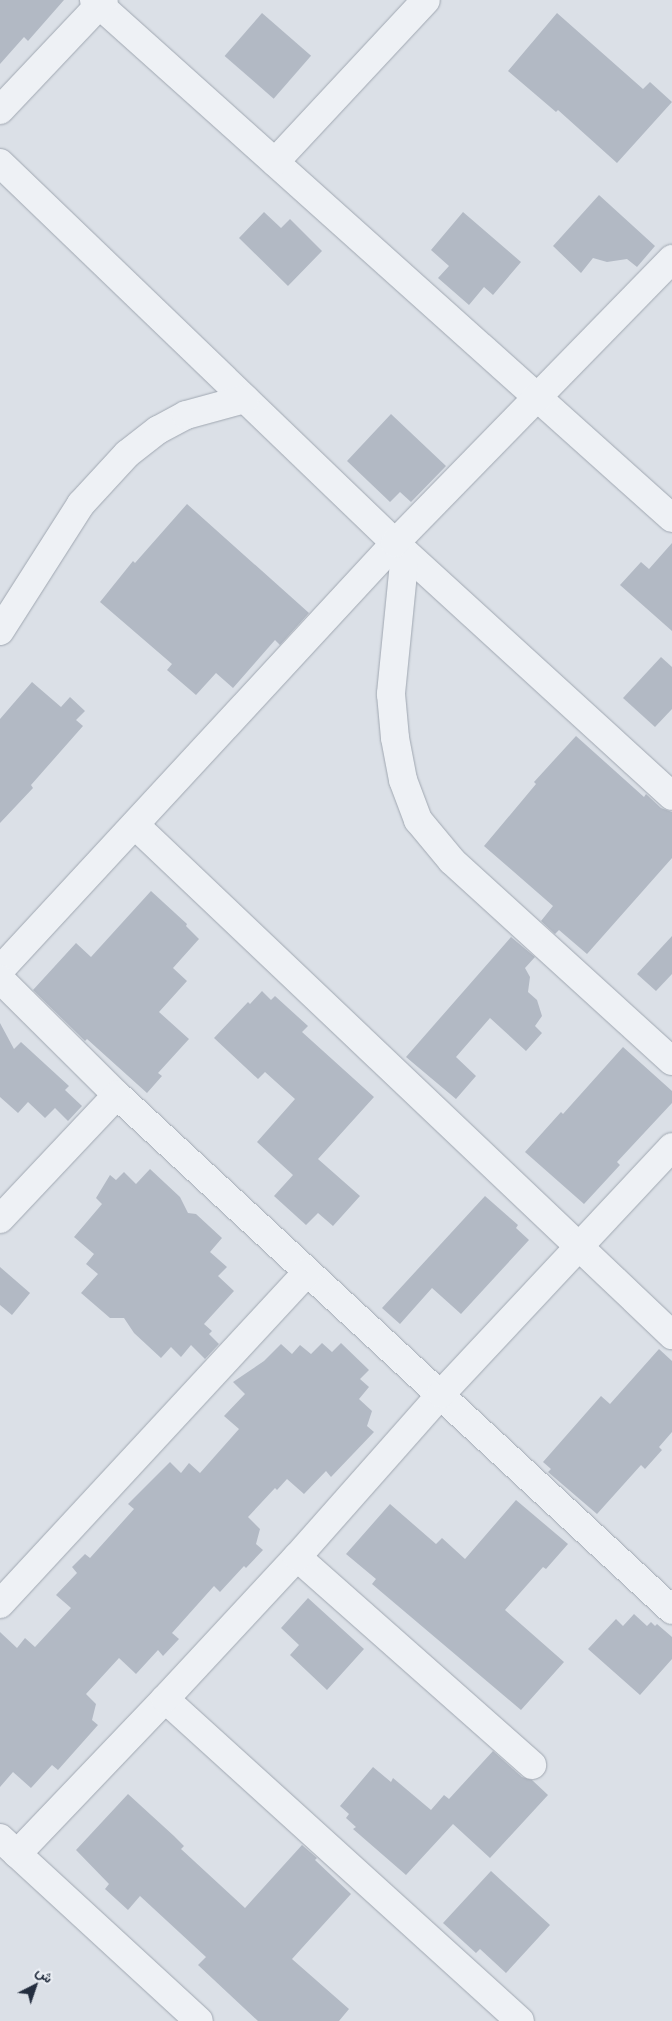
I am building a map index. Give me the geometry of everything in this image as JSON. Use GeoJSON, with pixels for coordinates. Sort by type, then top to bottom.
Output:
{"type":"FeatureCollection","features":[{"type":"Feature","properties":{"kind":"street"},"geometry":{"type":"LineString","coordinates":[[275,162],[426,0]]}},
{"type":"Feature","properties":{"kind":"street"},"geometry":{"type":"LineString","coordinates":[[0,110],[99,2],[672,518]]}},
{"type":"Feature","properties":{"kind":"street"},"geometry":{"type":"LineString","coordinates":[[0,163],[400,548],[672,796]]}},
{"type":"Feature","properties":{"kind":"street"},"geometry":{"type":"LineString","coordinates":[[0,970],[135,825],[400,548],[537,397],[672,259]]}},
{"type":"Feature","properties":{"kind":"street"},"geometry":{"type":"LineString","coordinates":[[0,631],[81,504],[127,454],[158,430],[186,415],[245,399]]}},
{"type":"Feature","properties":{"kind":"street"},"geometry":{"type":"LineString","coordinates":[[400,548],[391,694],[394,738],[403,780],[418,820],[452,861],[672,1061]]}},
{"type":"Feature","properties":{"kind":"street"},"geometry":{"type":"LineString","coordinates":[[135,825],[579,1249],[672,1335]]}},
{"type":"Feature","properties":{"kind":"street"},"geometry":{"type":"LineString","coordinates":[[0,979],[117,1095],[672,1610]]}},
{"type":"Feature","properties":{"kind":"street"},"geometry":{"type":"LineString","coordinates":[[0,1219],[117,1095]]}},
{"type":"Feature","properties":{"kind":"street"},"geometry":{"type":"LineString","coordinates":[[199,2021],[6,1845],[166,1700],[297,1557],[441,1394],[579,1249],[672,1147]]}},
{"type":"Feature","properties":{"kind":"street"},"geometry":{"type":"LineString","coordinates":[[0,1604],[307,1272]]}},
{"type":"Feature","properties":{"kind":"street"},"geometry":{"type":"LineString","coordinates":[[297,1557],[532,1765]]}},
{"type":"Feature","properties":{"kind":"street"},"geometry":{"type":"LineString","coordinates":[[166,1700],[520,2021]]}},
{"type":"Feature","properties":{"kind":"building"},"geometry":{"type":"Polygon","coordinates":[[[0,0],[64,0],[28,41],[24,37],[0,64],[0,0]]]}},
{"type":"Feature","properties":{"kind":"building"},"geometry":{"type":"Polygon","coordinates":[[[262,13],[311,56],[274,99],[225,56],[262,13]]]}},
{"type":"Feature","properties":{"kind":"building"},"geometry":{"type":"Polygon","coordinates":[[[557,13],[643,89],[650,82],[672,102],[617,163],[558,110],[556,112],[508,71],[557,13]]]}},
{"type":"Feature","properties":{"kind":"building"},"geometry":{"type":"Polygon","coordinates":[[[599,195],[655,246],[637,267],[627,259],[607,262],[593,258],[581,273],[553,246],[599,195]]]}},
{"type":"Feature","properties":{"kind":"building"},"geometry":{"type":"Polygon","coordinates":[[[264,212],[281,228],[290,219],[322,251],[288,286],[239,238],[264,212]]]}},
{"type":"Feature","properties":{"kind":"building"},"geometry":{"type":"Polygon","coordinates":[[[463,212],[521,262],[493,295],[484,287],[469,305],[438,278],[449,266],[431,250],[463,212]]]}},
{"type":"Feature","properties":{"kind":"building"},"geometry":{"type":"Polygon","coordinates":[[[391,414],[446,466],[411,502],[400,492],[390,502],[347,461],[391,414]]]}},
{"type":"Feature","properties":{"kind":"building"},"geometry":{"type":"Polygon","coordinates":[[[187,504],[309,613],[280,645],[275,640],[233,688],[216,673],[196,695],[167,670],[172,664],[100,602],[133,561],[135,563],[187,504]]]}},
{"type":"Feature","properties":{"kind":"building"},"geometry":{"type":"Polygon","coordinates":[[[672,543],[672,631],[620,585],[641,562],[649,569],[672,543]]]}},
{"type":"Feature","properties":{"kind":"building"},"geometry":{"type":"Polygon","coordinates":[[[661,657],[672,667],[672,709],[655,727],[623,698],[661,657]]]}},
{"type":"Feature","properties":{"kind":"building"},"geometry":{"type":"Polygon","coordinates":[[[32,682],[61,707],[70,697],[85,711],[76,720],[83,726],[31,785],[33,788],[0,823],[0,719],[32,682]]]}},
{"type":"Feature","properties":{"kind":"building"},"geometry":{"type":"Polygon","coordinates":[[[576,736],[644,797],[646,794],[661,808],[672,812],[672,858],[587,954],[559,930],[555,934],[541,921],[553,906],[484,846],[536,784],[534,782],[576,736]]]}},
{"type":"Feature","properties":{"kind":"building"},"geometry":{"type":"Polygon","coordinates":[[[151,891],[187,924],[186,926],[199,939],[173,968],[187,981],[159,1012],[189,1039],[158,1073],[162,1076],[147,1093],[87,1039],[85,1041],[33,990],[76,943],[91,957],[151,891]]]}},
{"type":"Feature","properties":{"kind":"building"},"geometry":{"type":"Polygon","coordinates":[[[672,936],[672,974],[656,991],[637,974],[672,936]]]}},
{"type":"Feature","properties":{"kind":"building"},"geometry":{"type":"Polygon","coordinates":[[[511,937],[535,957],[525,968],[530,977],[528,992],[537,1000],[542,1016],[535,1026],[542,1033],[526,1051],[490,1018],[456,1057],[476,1076],[456,1099],[406,1057],[511,937]]]}},
{"type":"Feature","properties":{"kind":"building"},"geometry":{"type":"Polygon","coordinates":[[[262,991],[271,1000],[275,996],[308,1026],[302,1032],[374,1097],[318,1159],[360,1196],[333,1226],[318,1213],[306,1225],[274,1196],[293,1175],[257,1142],[295,1099],[265,1072],[258,1079],[214,1038],[248,1002],[250,1004],[262,991]]]}},
{"type":"Feature","properties":{"kind":"building"},"geometry":{"type":"Polygon","coordinates":[[[0,1023],[14,1049],[21,1042],[69,1086],[65,1090],[82,1106],[68,1121],[55,1108],[45,1118],[28,1102],[18,1113],[0,1097],[0,1023]]]}},
{"type":"Feature","properties":{"kind":"building"},"geometry":{"type":"Polygon","coordinates":[[[623,1047],[672,1091],[672,1103],[617,1162],[620,1165],[584,1204],[525,1152],[561,1112],[563,1114],[623,1047]]]}},
{"type":"Feature","properties":{"kind":"building"},"geometry":{"type":"Polygon","coordinates":[[[150,1169],[180,1197],[188,1213],[196,1214],[222,1238],[210,1252],[227,1267],[218,1276],[234,1291],[204,1324],[212,1331],[209,1334],[219,1344],[205,1359],[191,1345],[181,1357],[171,1347],[161,1358],[134,1333],[124,1318],[110,1318],[81,1293],[98,1274],[86,1264],[94,1254],[74,1237],[102,1204],[96,1198],[110,1175],[116,1180],[124,1172],[136,1184],[150,1169]]]}},
{"type":"Feature","properties":{"kind":"building"},"geometry":{"type":"Polygon","coordinates":[[[485,1196],[518,1225],[516,1228],[529,1240],[461,1314],[432,1288],[400,1324],[382,1308],[485,1196]]]}},
{"type":"Feature","properties":{"kind":"building"},"geometry":{"type":"Polygon","coordinates":[[[0,1267],[30,1293],[12,1315],[0,1305],[0,1267]]]}},
{"type":"Feature","properties":{"kind":"building"},"geometry":{"type":"Polygon","coordinates":[[[322,1343],[332,1352],[341,1343],[369,1370],[360,1379],[369,1387],[359,1399],[372,1411],[367,1426],[374,1432],[331,1477],[326,1471],[304,1494],[287,1479],[277,1490],[275,1488],[248,1517],[260,1529],[256,1544],[263,1550],[246,1568],[244,1566],[220,1592],[214,1586],[172,1633],[179,1639],[163,1656],[158,1650],[136,1674],[119,1658],[86,1694],[96,1704],[92,1720],[98,1725],[58,1770],[52,1765],[31,1788],[13,1772],[0,1787],[0,1632],[17,1648],[25,1638],[35,1647],[71,1608],[56,1595],[77,1573],[72,1567],[85,1554],[90,1558],[134,1509],[128,1504],[170,1462],[181,1473],[189,1463],[200,1473],[239,1429],[224,1416],[245,1394],[233,1382],[264,1361],[281,1344],[292,1354],[300,1345],[311,1354],[322,1343]]]}},
{"type":"Feature","properties":{"kind":"building"},"geometry":{"type":"Polygon","coordinates":[[[659,1349],[672,1361],[672,1432],[659,1447],[662,1450],[645,1469],[641,1465],[597,1514],[548,1472],[551,1469],[543,1462],[601,1396],[610,1404],[659,1349]]]}},
{"type":"Feature","properties":{"kind":"building"},"geometry":{"type":"Polygon","coordinates":[[[516,1500],[568,1544],[546,1569],[543,1567],[505,1610],[564,1662],[521,1710],[372,1584],[376,1579],[346,1554],[390,1504],[436,1544],[442,1538],[465,1559],[516,1500]]]}},
{"type":"Feature","properties":{"kind":"building"},"geometry":{"type":"Polygon","coordinates":[[[308,1598],[364,1649],[327,1690],[290,1655],[299,1645],[281,1628],[308,1598]]]}},
{"type":"Feature","properties":{"kind":"building"},"geometry":{"type":"Polygon","coordinates":[[[634,1614],[647,1626],[651,1622],[655,1626],[657,1624],[672,1637],[672,1659],[640,1695],[588,1649],[616,1619],[623,1626],[634,1614]]]}},
{"type":"Feature","properties":{"kind":"building"},"geometry":{"type":"Polygon","coordinates":[[[493,1751],[522,1777],[532,1780],[548,1795],[490,1858],[453,1824],[406,1875],[353,1829],[356,1827],[346,1818],[349,1814],[340,1806],[373,1767],[391,1782],[393,1778],[431,1810],[444,1795],[449,1799],[493,1751]]]}},
{"type":"Feature","properties":{"kind":"building"},"geometry":{"type":"Polygon","coordinates":[[[128,1794],[184,1846],[181,1849],[245,1908],[302,1845],[351,1894],[292,1959],[349,2009],[339,2021],[258,2021],[198,1965],[206,1957],[140,1896],[128,1910],[105,1889],[109,1884],[76,1850],[128,1794]]]}},
{"type":"Feature","properties":{"kind":"building"},"geometry":{"type":"Polygon","coordinates":[[[491,1871],[550,1925],[506,1973],[480,1949],[476,1953],[443,1923],[491,1871]]]}}]}
